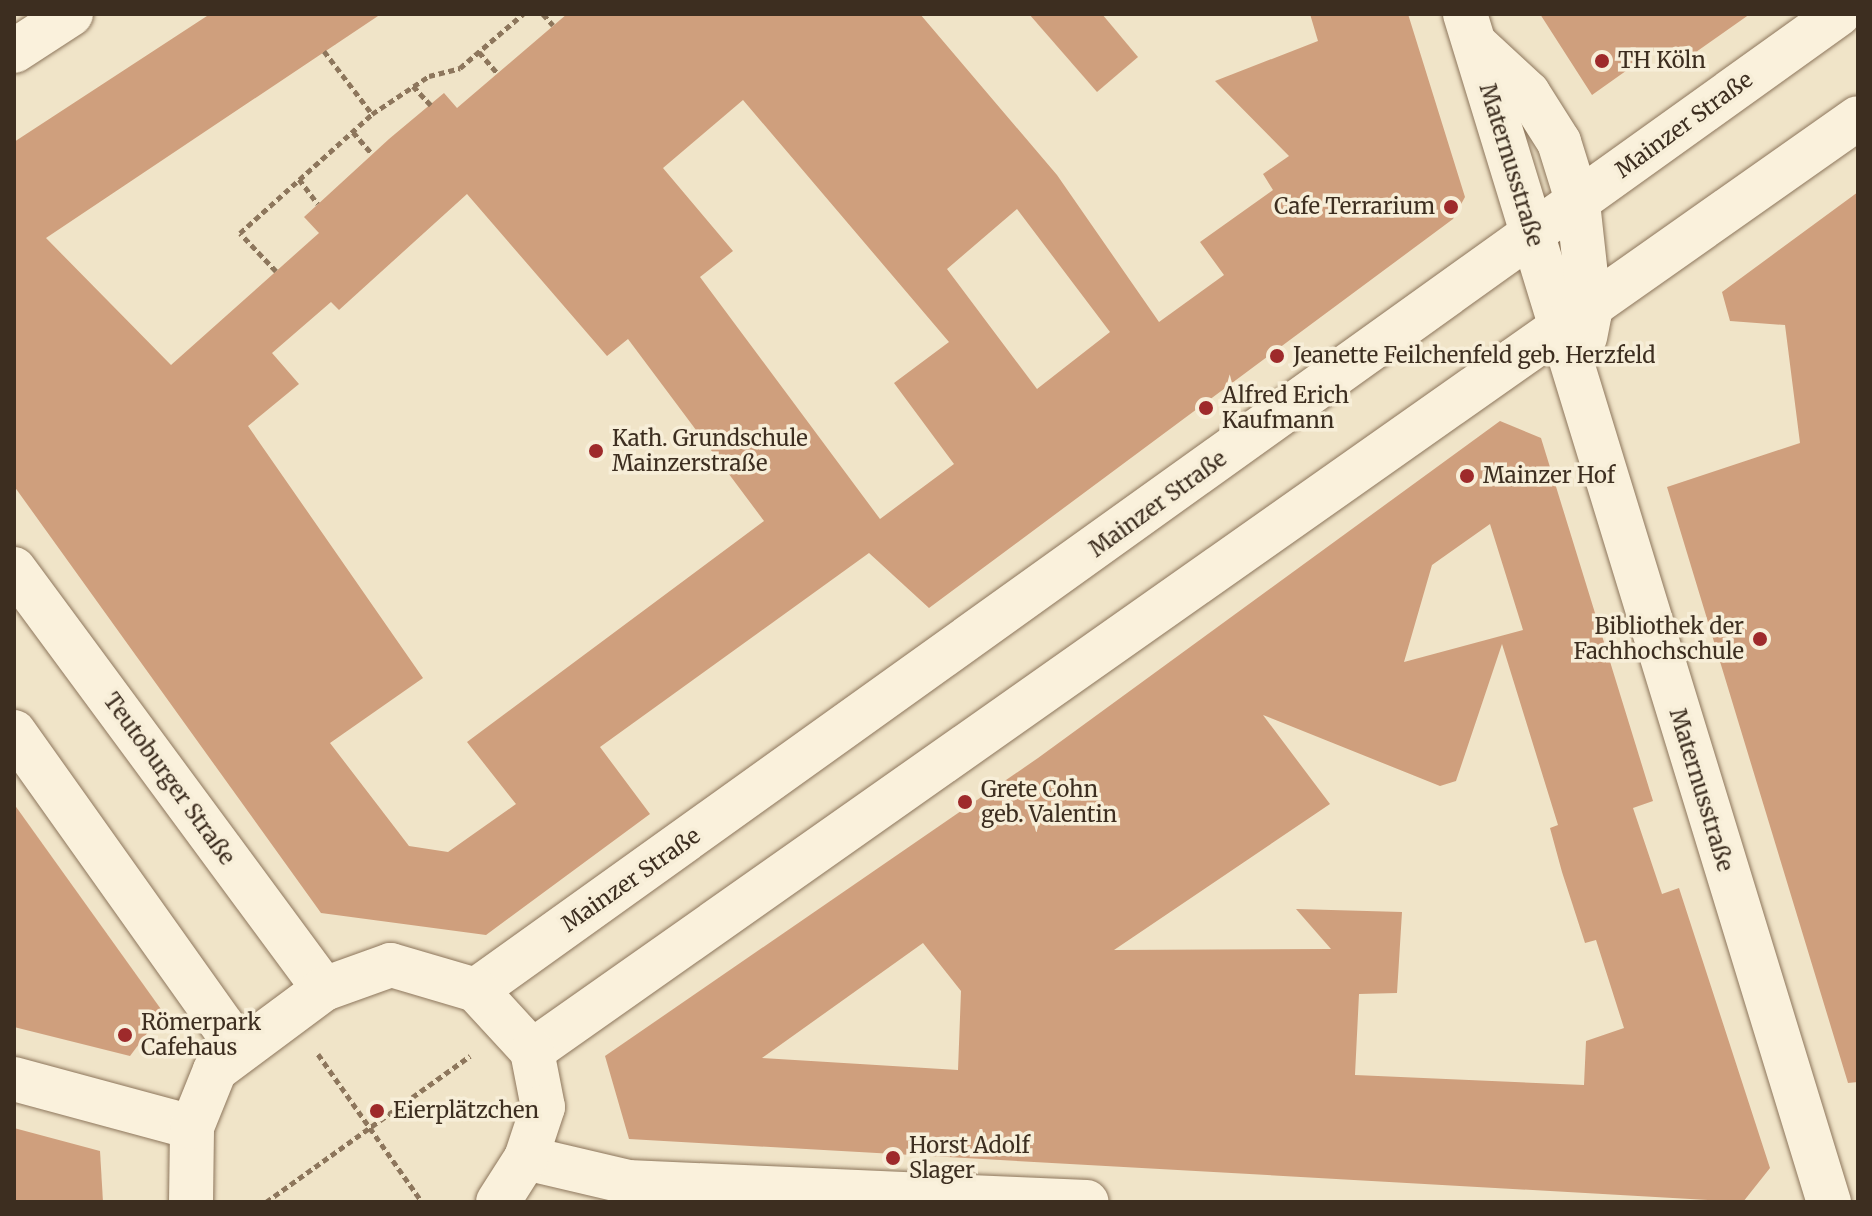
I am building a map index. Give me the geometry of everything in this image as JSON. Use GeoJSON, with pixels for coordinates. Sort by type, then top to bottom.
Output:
{"type":"FeatureCollection","features":[{"type":"Feature","properties":{"kind":"street"},"geometry":{"type":"LineString","coordinates":[[14,51],[71,14]]}},
{"type":"Feature","properties":{"kind":"street","name":"Mainzer Straße"},"geometry":{"type":"LineString","coordinates":[[476,990],[1839,14]]}},
{"type":"Feature","properties":{"kind":"street","name":"Maternusstraße"},"geometry":{"type":"LineString","coordinates":[[1470,29],[1528,93],[1559,142],[1578,203],[1577,377],[1829,1202]]}},
{"type":"Feature","properties":{"kind":"street","name":"Maternusstraße"},"geometry":{"type":"LineString","coordinates":[[1470,29],[1532,236],[1576,323]]}},
{"type":"Feature","properties":{"kind":"street"},"geometry":{"type":"LineString","coordinates":[[532,1051],[1576,323],[1858,118]]}},
{"type":"Feature","properties":{"kind":"street","name":"Teutoburger Straße"},"geometry":{"type":"LineString","coordinates":[[14,569],[324,989]]}},
{"type":"Feature","properties":{"kind":"street"},"geometry":{"type":"LineString","coordinates":[[14,732],[238,1047]]}},
{"type":"Feature","properties":{"kind":"street"},"geometry":{"type":"LineString","coordinates":[[191,1202],[192,1127],[215,1070],[238,1047],[324,989],[391,965],[476,990],[532,1051],[543,1107],[526,1158],[498,1202]]}},
{"type":"Feature","properties":{"kind":"street"},"geometry":{"type":"LineString","coordinates":[[14,1079],[192,1127]]}},
{"type":"Feature","properties":{"kind":"street"},"geometry":{"type":"LineString","coordinates":[[526,1158],[628,1182],[1087,1202]]}},
{"type":"Feature","properties":{"kind":"path"},"geometry":{"type":"LineString","coordinates":[[276,271],[240,233],[372,114],[413,86],[479,52],[523,14]]}},
{"type":"Feature","properties":{"kind":"path"},"geometry":{"type":"LineString","coordinates":[[543,14],[553,25]]}},
{"type":"Feature","properties":{"kind":"path"},"geometry":{"type":"LineString","coordinates":[[324,51],[372,114]]}},
{"type":"Feature","properties":{"kind":"path"},"geometry":{"type":"LineString","coordinates":[[479,52],[497,73]]}},
{"type":"Feature","properties":{"kind":"path"},"geometry":{"type":"LineString","coordinates":[[413,86],[431,105]]}},
{"type":"Feature","properties":{"kind":"path"},"geometry":{"type":"LineString","coordinates":[[353,132],[372,154]]}},
{"type":"Feature","properties":{"kind":"path"},"geometry":{"type":"LineString","coordinates":[[299,179],[318,204]]}},
{"type":"Feature","properties":{"kind":"path"},"geometry":{"type":"LineString","coordinates":[[266,1202],[374,1131],[422,1202]]}},
{"type":"Feature","properties":{"kind":"building"},"geometry":{"type":"Polygon","coordinates":[[[210,14],[381,14],[46,238],[171,365],[319,233],[304,217],[389,139],[444,93],[457,108],[567,14],[920,14],[1057,175],[1159,322],[1224,275],[1200,242],[1273,190],[1263,174],[1289,156],[1215,81],[1318,41],[1310,14],[1408,14],[1465,197],[1453,219],[929,608],[869,553],[600,747],[650,814],[486,935],[321,913],[14,486],[14,142],[210,14]],[[743,100],[663,168],[733,251],[700,277],[880,519],[954,464],[894,383],[949,342],[743,100]],[[467,194],[339,310],[331,302],[272,353],[299,384],[248,426],[423,678],[330,743],[409,846],[448,852],[516,804],[467,742],[764,521],[628,339],[607,356],[467,194]],[[1017,209],[947,269],[1037,389],[1110,332],[1017,209]]]}},
{"type":"Feature","properties":{"kind":"building"},"geometry":{"type":"Polygon","coordinates":[[[1029,14],[1102,14],[1138,57],[1097,92],[1029,14]]]}},
{"type":"Feature","properties":{"kind":"building","name":"TH Köln"},"geometry":{"type":"Polygon","coordinates":[[[1540,14],[1750,14],[1669,71],[1654,51],[1592,95],[1540,14]]]}},
{"type":"Feature","properties":{"kind":"building"},"geometry":{"type":"Polygon","coordinates":[[[1858,192],[1858,1082],[1848,1083],[1667,487],[1800,443],[1785,325],[1730,321],[1722,292],[1858,192]]]}},
{"type":"Feature","properties":{"kind":"building"},"geometry":{"type":"Polygon","coordinates":[[[1500,421],[1541,438],[1653,801],[1633,808],[1662,894],[1679,888],[1770,1168],[1743,1202],[629,1139],[605,1056],[1038,758],[1500,421]],[[1490,524],[1432,565],[1404,662],[1523,630],[1490,524]],[[1502,644],[1456,781],[1440,786],[1263,715],[1330,804],[1114,950],[1331,949],[1296,909],[1402,912],[1397,993],[1359,994],[1355,1075],[1584,1085],[1586,1041],[1624,1028],[1596,940],[1585,943],[1562,872],[1550,828],[1558,825],[1502,644]],[[923,943],[762,1058],[958,1070],[961,991],[923,943]]]}},
{"type":"Feature","properties":{"kind":"building"},"geometry":{"type":"Polygon","coordinates":[[[14,804],[163,1012],[130,1056],[14,1027],[14,804]]]}},
{"type":"Feature","properties":{"kind":"building"},"geometry":{"type":"Polygon","coordinates":[[[14,1128],[100,1151],[103,1202],[14,1202],[14,1128]]]}},
{"type":"Feature","properties":{"kind":"place","name":"TH Köln"},"geometry":{"type":"Point","coordinates":[1602,61]}},
{"type":"Feature","properties":{"kind":"place","name":"Cafe Terrarium"},"geometry":{"type":"Point","coordinates":[1451,207]}},
{"type":"Feature","properties":{"kind":"place","name":"Jeanette Feilchenfeld geb. Herzfeld"},"geometry":{"type":"Point","coordinates":[1277,356]}},
{"type":"Feature","properties":{"kind":"place","name":"Alfred Erich Kaufmann"},"geometry":{"type":"Point","coordinates":[1206,408]}},
{"type":"Feature","properties":{"kind":"place","name":"Kath. Grundschule Mainzerstraße"},"geometry":{"type":"Point","coordinates":[596,451]}},
{"type":"Feature","properties":{"kind":"place","name":"Mainzer Hof"},"geometry":{"type":"Point","coordinates":[1467,476]}},
{"type":"Feature","properties":{"kind":"place","name":"Bibliothek der Fachhochschule"},"geometry":{"type":"Point","coordinates":[1760,639]}},
{"type":"Feature","properties":{"kind":"place","name":"Grete Cohn geb. Valentin"},"geometry":{"type":"Point","coordinates":[965,802]}},
{"type":"Feature","properties":{"kind":"place","name":"Römerpark Cafehaus"},"geometry":{"type":"Point","coordinates":[125,1035]}},
{"type":"Feature","properties":{"kind":"place","name":"Eierplätzchen"},"geometry":{"type":"Point","coordinates":[377,1111]}},
{"type":"Feature","properties":{"kind":"place","name":"Horst Adolf Slager"},"geometry":{"type":"Point","coordinates":[893,1158]}}]}
